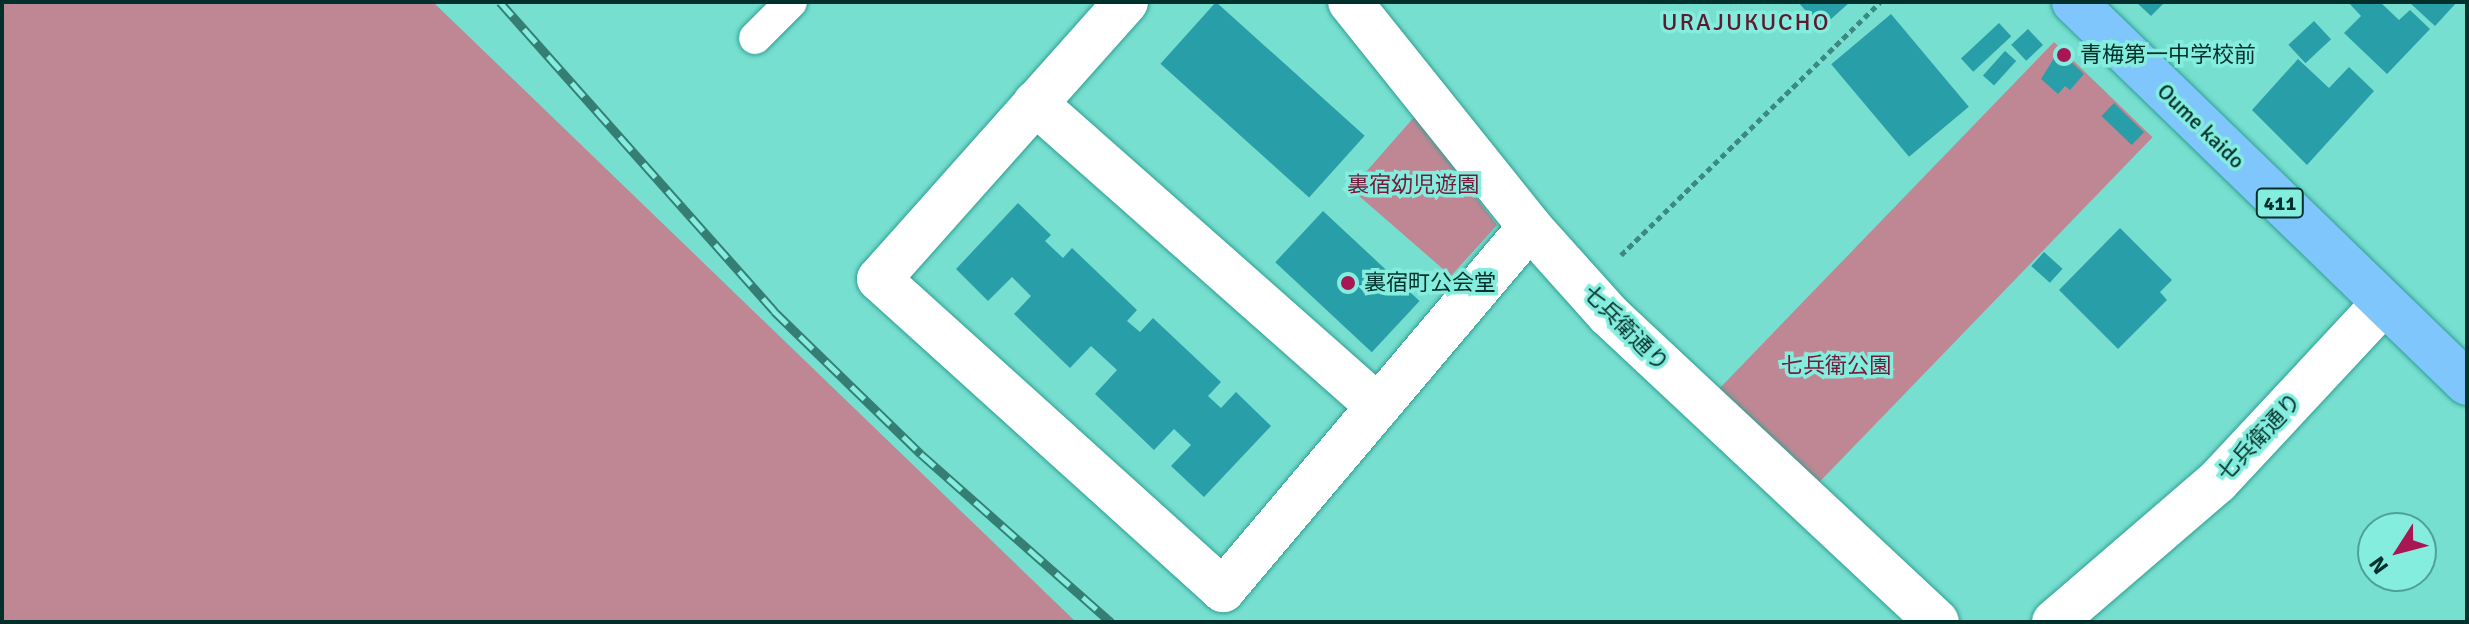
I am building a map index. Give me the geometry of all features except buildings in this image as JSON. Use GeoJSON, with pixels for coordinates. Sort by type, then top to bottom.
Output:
{"type":"FeatureCollection","features":[{"type":"Feature","properties":{"kind":"highway","name":"Oume kaido"},"geometry":{"type":"LineString","coordinates":[[2074,2],[2467,383]]}},
{"type":"Feature","properties":{"kind":"street"},"geometry":{"type":"LineString","coordinates":[[1126,2],[879,279],[1223,590],[1530,227]]}},
{"type":"Feature","properties":{"kind":"street","name":"七兵衛通り"},"geometry":{"type":"LineString","coordinates":[[1350,2],[1530,227],[1587,291],[1937,622]]}},
{"type":"Feature","properties":{"kind":"street"},"geometry":{"type":"LineString","coordinates":[[1035,103],[1378,406]]}},
{"type":"Feature","properties":{"kind":"street","name":"七兵衛通り"},"geometry":{"type":"LineString","coordinates":[[2054,622],[2217,482],[2383,304]]}},
{"type":"Feature","properties":{"kind":"lane"},"geometry":{"type":"LineString","coordinates":[[755,38],[791,2]]}},
{"type":"Feature","properties":{"kind":"path"},"geometry":{"type":"LineString","coordinates":[[1587,291],[1665,208],[1880,2]]}},
{"type":"Feature","properties":{"kind":"green space"},"geometry":{"type":"Polygon","coordinates":[[[2,2],[433,2],[1076,622],[2,622],[2,2]]]}},
{"type":"Feature","properties":{"kind":"green space","name":"七兵衛公園"},"geometry":{"type":"Polygon","coordinates":[[[2054,42],[2153,137],[1811,490],[1713,395],[2054,42]]]}},
{"type":"Feature","properties":{"kind":"green space","name":"裏宿幼児遊園"},"geometry":{"type":"Polygon","coordinates":[[[1415,116],[1497,225],[1451,276],[1351,189],[1415,116]]]}},
{"type":"Feature","properties":{"kind":"railway"},"geometry":{"type":"LineString","coordinates":[[500,2],[774,311],[921,454],[1111,622]]}},
{"type":"Feature","properties":{"kind":"place","name":"青梅第一中学校前"},"geometry":{"type":"Point","coordinates":[2064,55]}},
{"type":"Feature","properties":{"kind":"place","name":"裏宿町公会堂"},"geometry":{"type":"Point","coordinates":[1348,283]}},
{"type":"Feature","properties":{"kind":"district","name":"URAJUKUCHO"},"geometry":{"type":"Point","coordinates":[1746,23]}}]}
